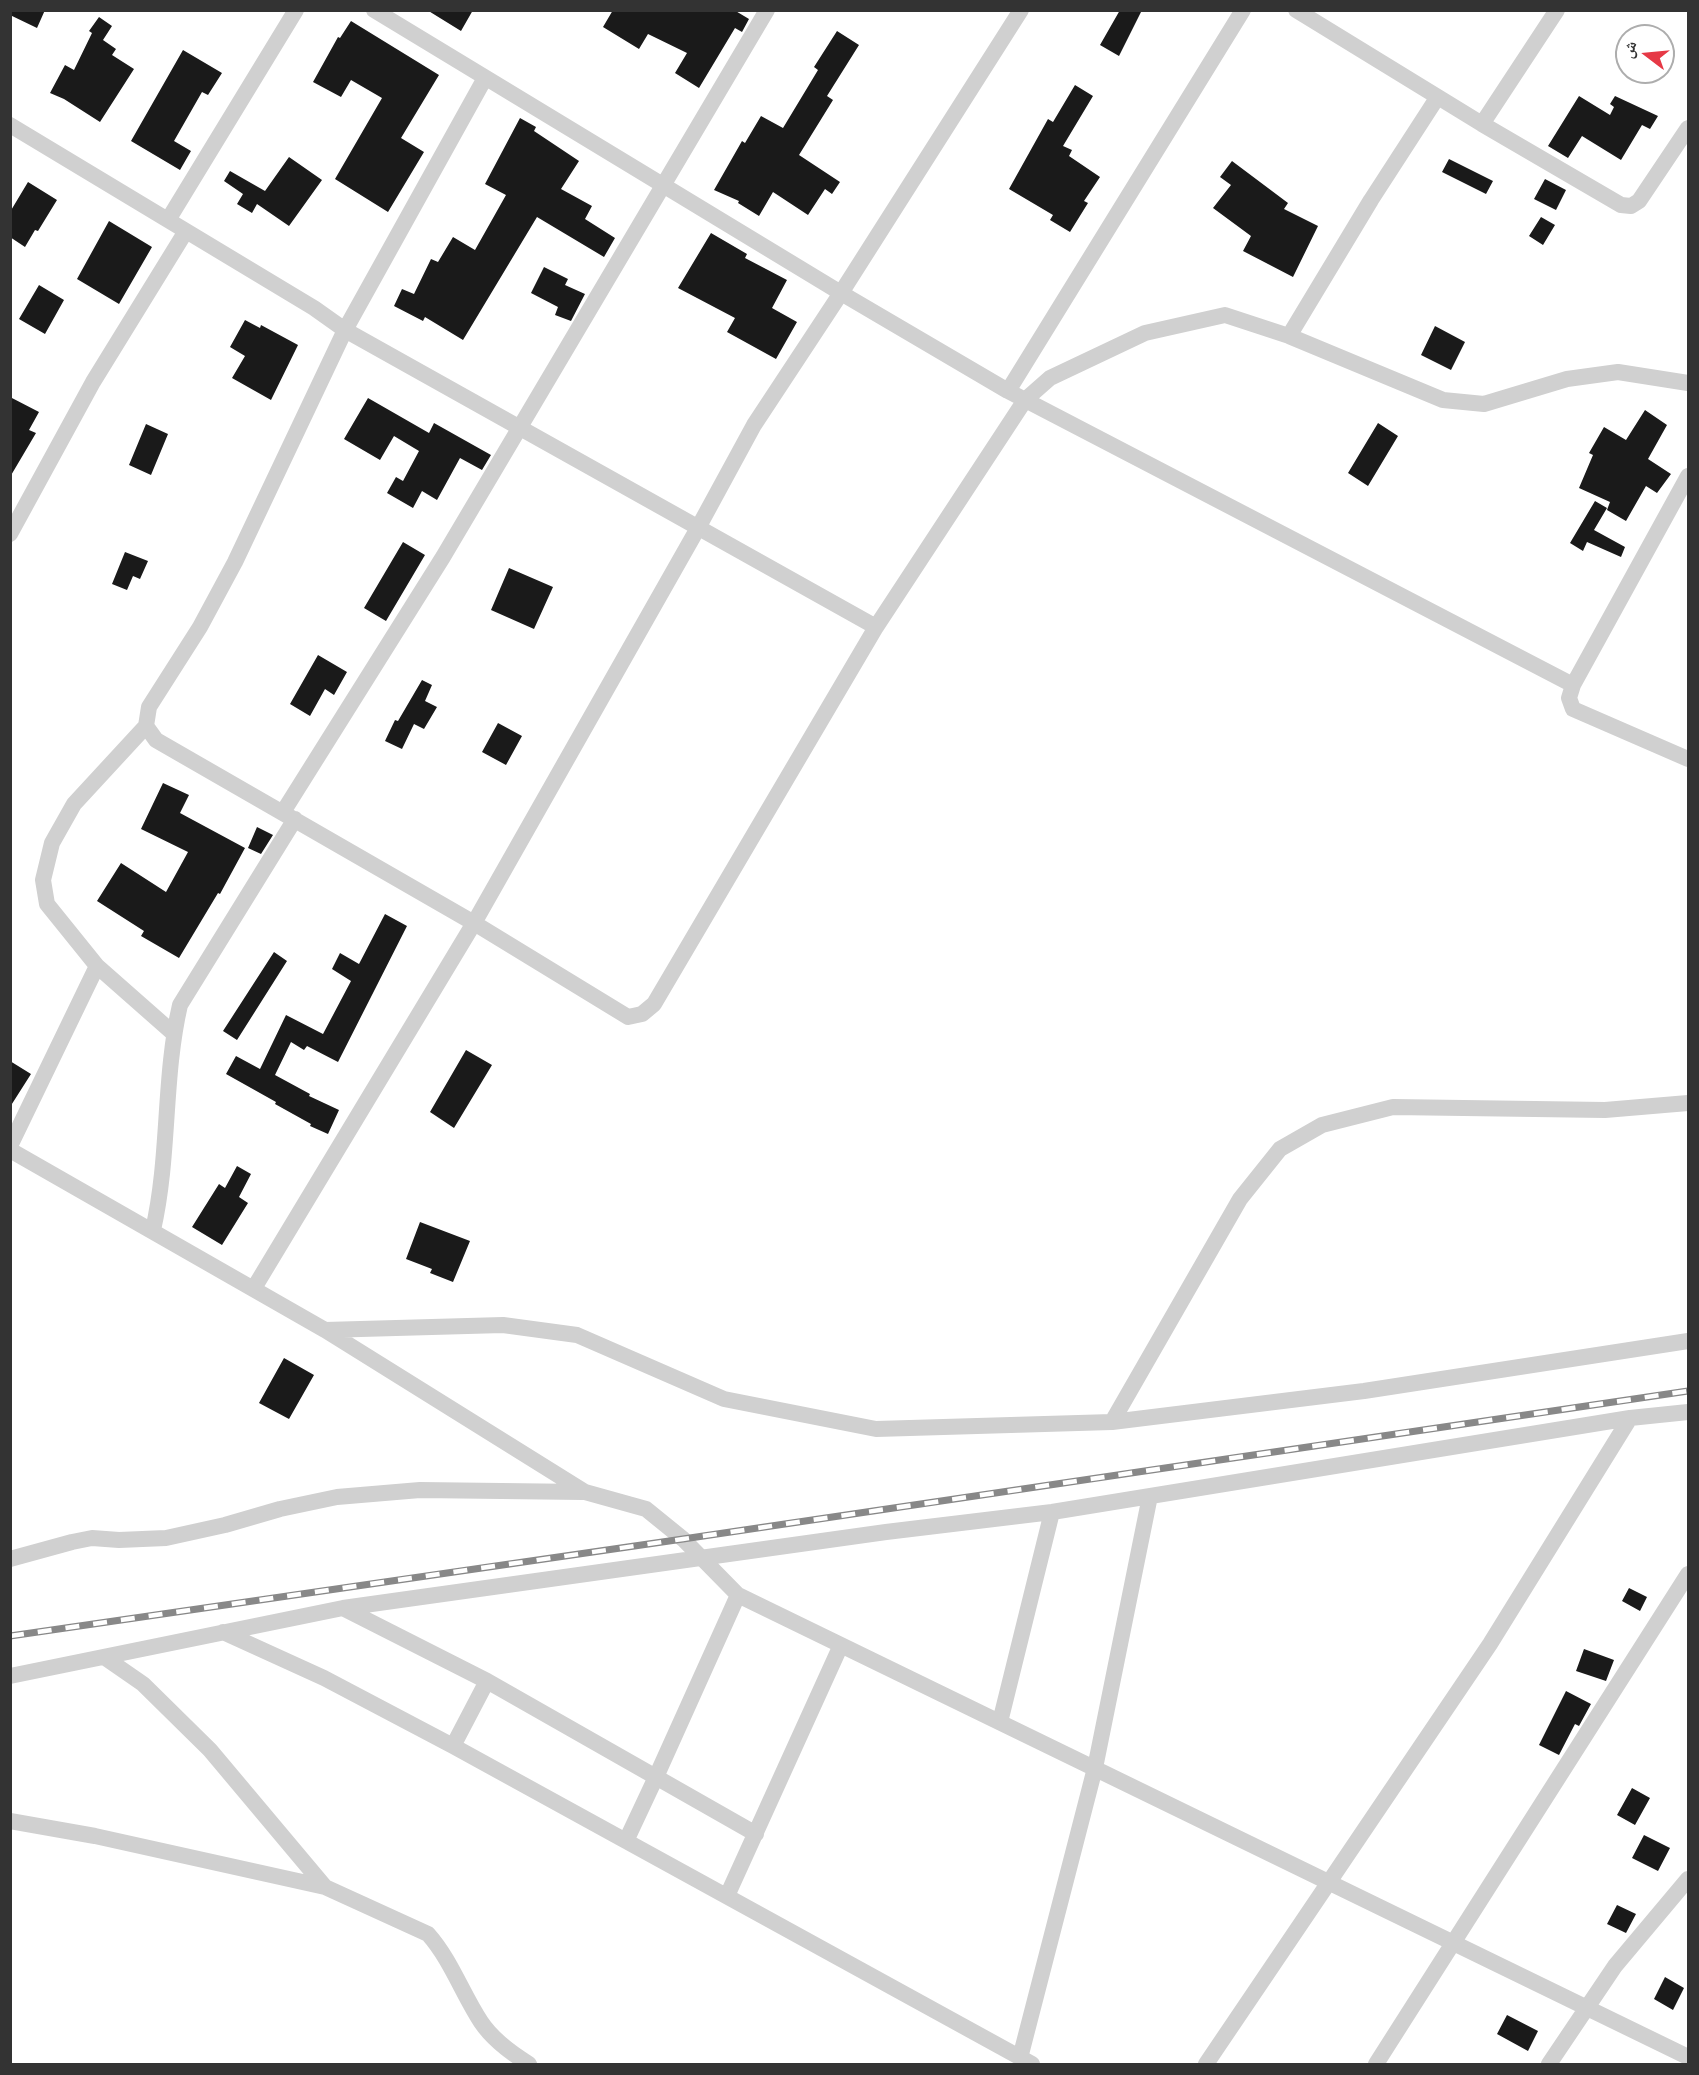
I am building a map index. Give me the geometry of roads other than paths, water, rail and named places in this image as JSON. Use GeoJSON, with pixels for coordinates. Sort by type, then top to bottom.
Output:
{"type":"FeatureCollection","features":[{"type":"Feature","properties":{"kind":"street"},"geometry":{"type":"LineString","coordinates":[[168,220],[296,10]]}},
{"type":"Feature","properties":{"kind":"street"},"geometry":{"type":"LineString","coordinates":[[374,10],[841,293],[1008,391],[1573,685]]}},
{"type":"Feature","properties":{"kind":"street"},"geometry":{"type":"LineString","coordinates":[[153,1230],[159,1200],[173,1033],[180,1005],[289,815],[767,10]]}},
{"type":"Feature","properties":{"kind":"street"},"geometry":{"type":"LineString","coordinates":[[254,1288],[474,923],[754,425],[1021,10]]}},
{"type":"Feature","properties":{"kind":"street"},"geometry":{"type":"LineString","coordinates":[[1008,391],[1243,10]]}},
{"type":"Feature","properties":{"kind":"street"},"geometry":{"type":"LineString","coordinates":[[1296,10],[1437,98],[1622,205],[1631,206],[1639,201],[1689,128]]}},
{"type":"Feature","properties":{"kind":"street"},"geometry":{"type":"LineString","coordinates":[[1482,124],[1557,10]]}},
{"type":"Feature","properties":{"kind":"street"},"geometry":{"type":"LineString","coordinates":[[173,1033],[97,966],[47,904],[43,880],[52,843],[74,804],[146,726],[149,707],[200,627],[235,562],[345,330],[485,78]]}},
{"type":"Feature","properties":{"kind":"street"},"geometry":{"type":"LineString","coordinates":[[1289,336],[1371,200],[1437,98]]}},
{"type":"Feature","properties":{"kind":"street"},"geometry":{"type":"LineString","coordinates":[[10,125],[314,308],[345,330],[876,627]]}},
{"type":"Feature","properties":{"kind":"street"},"geometry":{"type":"LineString","coordinates":[[10,534],[93,382],[186,231]]}},
{"type":"Feature","properties":{"kind":"street"},"geometry":{"type":"LineString","coordinates":[[146,726],[156,740],[171,750],[289,815],[474,923],[628,1017],[642,1014],[654,1004],[876,627],[1025,400],[1050,378],[1145,333],[1225,315],[1289,336],[1443,400],[1484,404],[1567,379],[1618,372],[1689,383]]}},
{"type":"Feature","properties":{"kind":"street"},"geometry":{"type":"LineString","coordinates":[[1689,477],[1573,685],[1569,698],[1573,709],[1689,759]]}},
{"type":"Feature","properties":{"kind":"street"},"geometry":{"type":"LineString","coordinates":[[97,966],[10,1148],[326,1330],[585,1492]]}},
{"type":"Feature","properties":{"kind":"street"},"geometry":{"type":"LineString","coordinates":[[1112,1422],[1240,1199],[1280,1149],[1322,1125],[1393,1107],[1605,1110],[1689,1103]]}},
{"type":"Feature","properties":{"kind":"street"},"geometry":{"type":"LineString","coordinates":[[326,1330],[503,1325],[577,1335],[724,1399],[876,1428],[1112,1422],[1364,1391],[1689,1341]]}},
{"type":"Feature","properties":{"kind":"street"},"geometry":{"type":"LineString","coordinates":[[10,1676],[343,1608],[886,1532],[1052,1512],[1630,1418],[1689,1412]]}},
{"type":"Feature","properties":{"kind":"street"},"geometry":{"type":"LineString","coordinates":[[1206,2064],[1490,1644],[1630,1418]]}},
{"type":"Feature","properties":{"kind":"street"},"geometry":{"type":"LineString","coordinates":[[10,1559],[92,1538],[119,1540],[166,1538],[225,1525],[279,1509],[337,1497],[420,1490],[585,1492],[646,1509],[683,1539],[738,1595],[1689,2057]]}},
{"type":"Feature","properties":{"kind":"street"},"geometry":{"type":"LineString","coordinates":[[223,1632],[324,1678],[453,1746],[1026,2061],[1095,1768],[1150,1496]]}},
{"type":"Feature","properties":{"kind":"street"},"geometry":{"type":"LineString","coordinates":[[1000,1722],[1052,1512]]}},
{"type":"Feature","properties":{"kind":"street"},"geometry":{"type":"LineString","coordinates":[[1376,2064],[1635,1662],[1689,1574]]}},
{"type":"Feature","properties":{"kind":"street"},"geometry":{"type":"LineString","coordinates":[[626,1841],[738,1595]]}},
{"type":"Feature","properties":{"kind":"street"},"geometry":{"type":"LineString","coordinates":[[343,1608],[487,1681],[756,1834]]}},
{"type":"Feature","properties":{"kind":"street"},"geometry":{"type":"LineString","coordinates":[[728,1896],[841,1645]]}},
{"type":"Feature","properties":{"kind":"street"},"geometry":{"type":"LineString","coordinates":[[104,1657],[143,1684],[210,1750],[324,1887]]}},
{"type":"Feature","properties":{"kind":"street"},"geometry":{"type":"LineString","coordinates":[[453,1746],[487,1681]]}},
{"type":"Feature","properties":{"kind":"street"},"geometry":{"type":"LineString","coordinates":[[10,1821],[95,1836],[324,1887],[428,1934],[440,1948],[482,2024],[507,2050],[529,2064]]}},
{"type":"Feature","properties":{"kind":"street"},"geometry":{"type":"LineString","coordinates":[[1549,2064],[1615,1966],[1689,1879]]}},
{"type":"Feature","properties":{"kind":"railway"},"geometry":{"type":"LineString","coordinates":[[10,1636],[1688,1391]]}}]}
